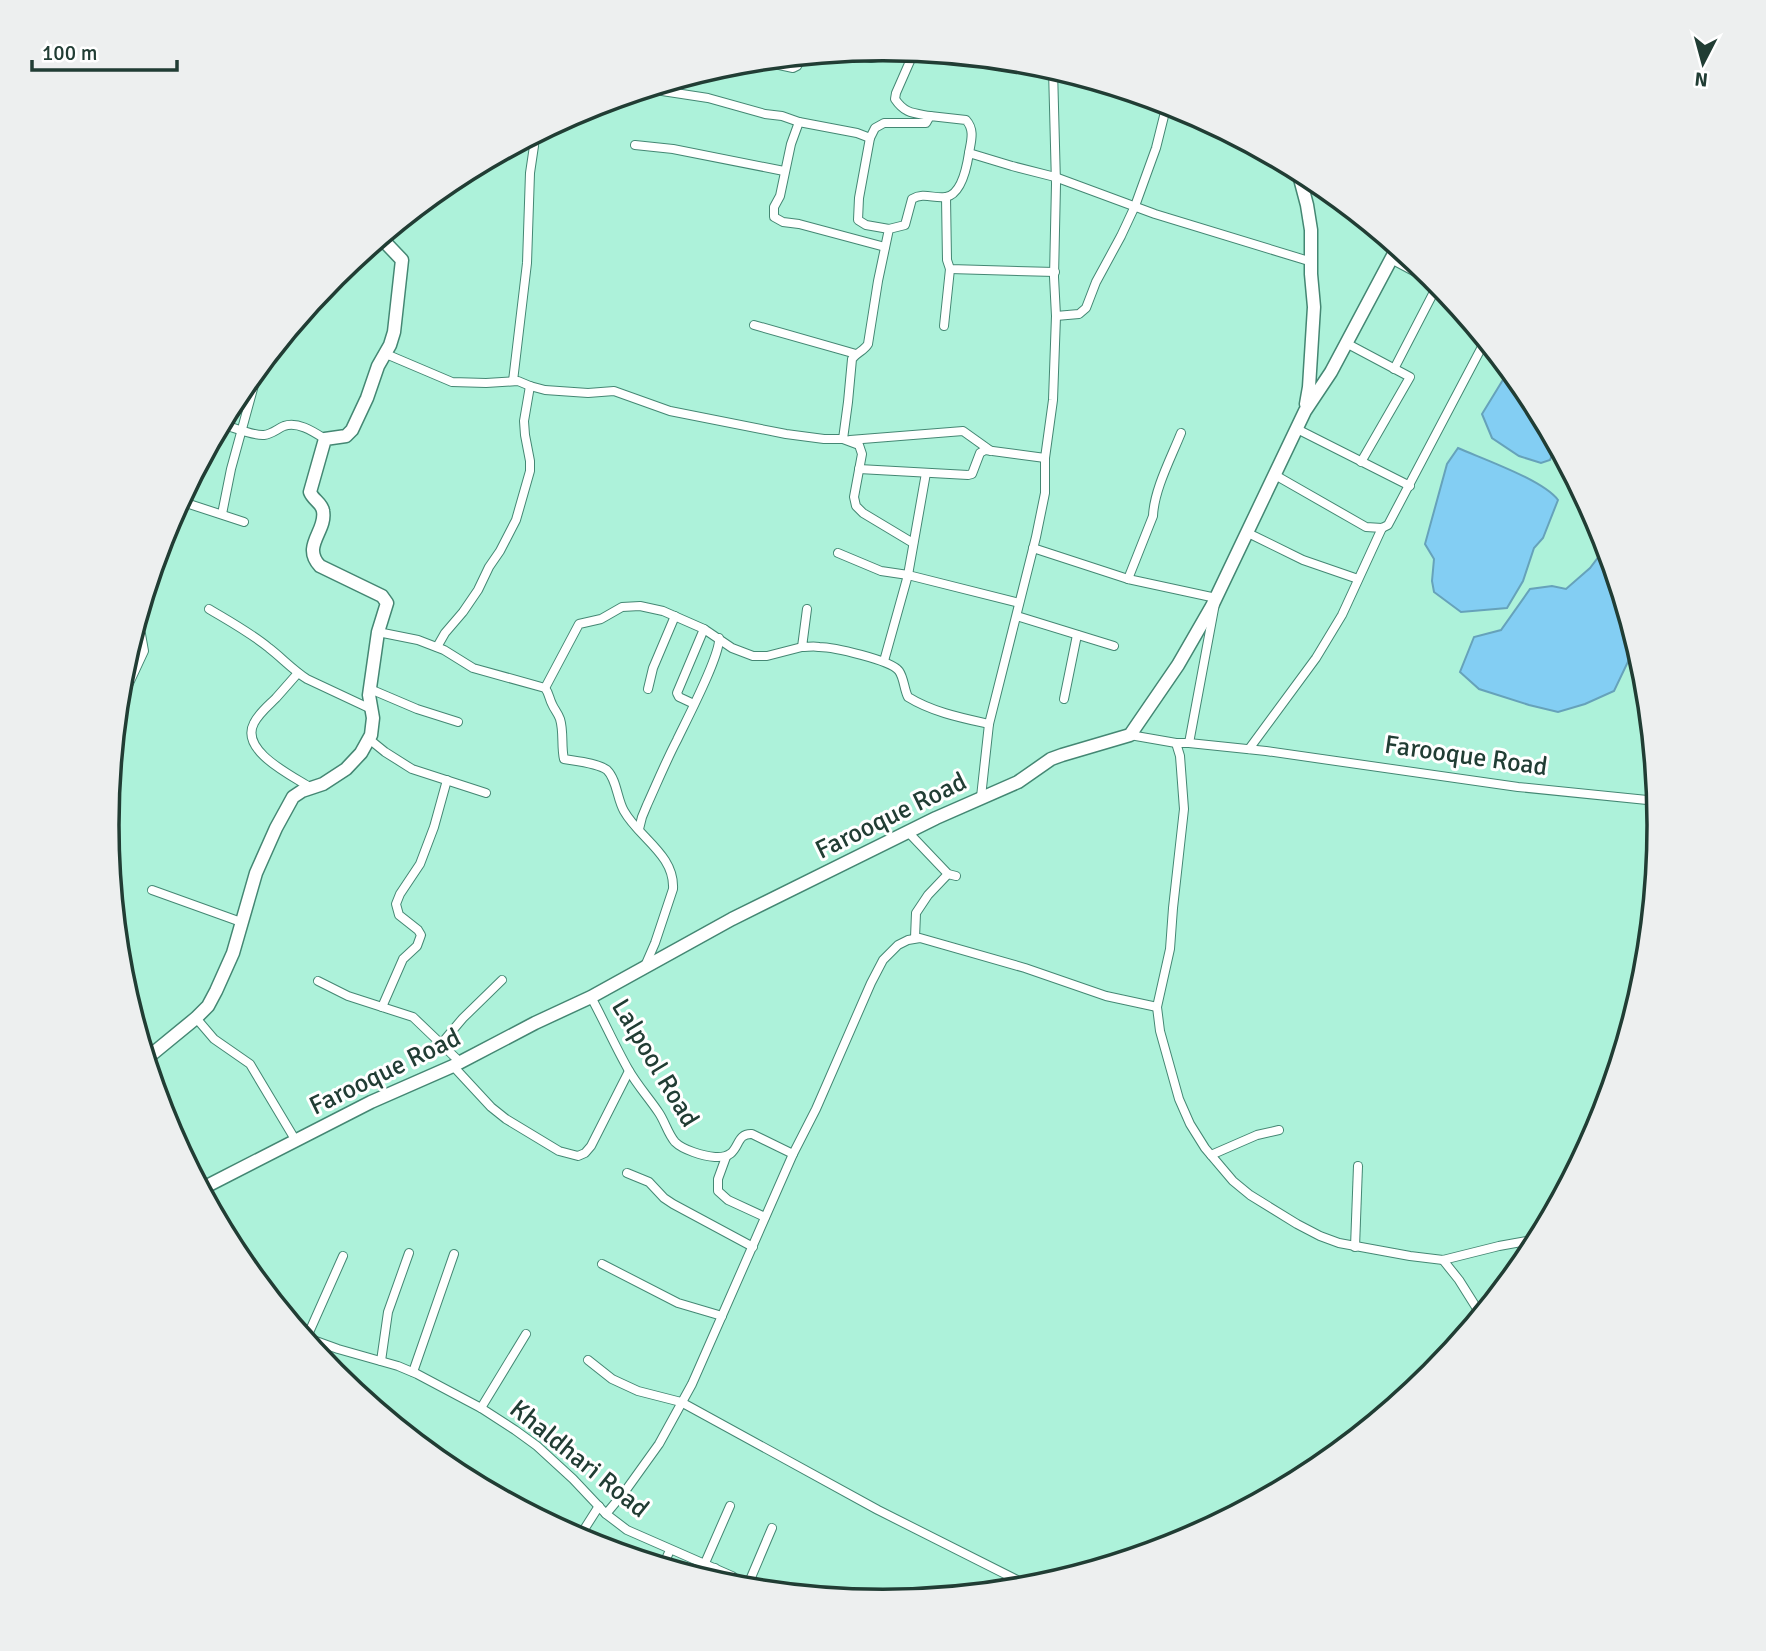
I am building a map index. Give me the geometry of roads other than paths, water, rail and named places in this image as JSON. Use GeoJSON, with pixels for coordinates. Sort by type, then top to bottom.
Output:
{"type":"FeatureCollection","features":[{"type":"Feature","properties":{"kind":"main road"},"geometry":{"type":"LineString","coordinates":[[1302,186],[1311,230],[1313,320],[1305,411]]}},
{"type":"Feature","properties":{"kind":"main road"},"geometry":{"type":"LineString","coordinates":[[154,1053],[208,1006],[233,953],[256,873],[293,797],[323,784],[346,769],[361,753],[373,726],[370,689],[378,632],[387,603],[374,592],[320,566],[314,556],[314,543],[321,526],[323,510],[310,492],[325,439],[346,436],[352,430],[394,332],[397,291],[403,265],[402,260],[387,244]]}},
{"type":"Feature","properties":{"kind":"main road"},"geometry":{"type":"LineString","coordinates":[[1130,735],[1178,666],[1216,598],[1305,411],[1346,343],[1393,256]]}},
{"type":"Feature","properties":{"kind":"main road","name":"Farooque Road"},"geometry":{"type":"LineString","coordinates":[[209,1185],[371,1102],[456,1064],[591,997],[732,919],[981,797],[1018,782],[1051,760],[1130,735]]}},
{"type":"Feature","properties":{"kind":"street"},"geometry":{"type":"LineString","coordinates":[[910,62],[895,99],[900,106],[907,112],[960,119],[969,123],[972,135],[959,187],[946,197],[919,195],[912,199],[905,226],[889,229],[866,225],[858,220],[859,198],[870,138],[875,128],[884,122],[926,123],[930,116]]}},
{"type":"Feature","properties":{"kind":"street"},"geometry":{"type":"LineString","coordinates":[[981,797],[989,724],[1045,493],[1045,458],[1053,400],[1056,316],[1054,81]]}},
{"type":"Feature","properties":{"kind":"street"},"geometry":{"type":"LineString","coordinates":[[669,92],[708,98],[870,138]]}},
{"type":"Feature","properties":{"kind":"street"},"geometry":{"type":"LineString","coordinates":[[1056,316],[1083,312],[1135,206],[1156,148],[1164,115]]}},
{"type":"Feature","properties":{"kind":"street"},"geometry":{"type":"LineString","coordinates":[[799,122],[774,207],[774,217],[885,247]]}},
{"type":"Feature","properties":{"kind":"street"},"geometry":{"type":"LineString","coordinates":[[635,145],[673,149],[784,171]]}},
{"type":"Feature","properties":{"kind":"street"},"geometry":{"type":"LineString","coordinates":[[513,381],[527,263],[530,173],[534,146]]}},
{"type":"Feature","properties":{"kind":"street"},"geometry":{"type":"LineString","coordinates":[[969,153],[1055,177],[1155,214],[1312,262]]}},
{"type":"Feature","properties":{"kind":"street"},"geometry":{"type":"LineString","coordinates":[[944,326],[950,269],[947,260],[946,197]]}},
{"type":"Feature","properties":{"kind":"street"},"geometry":{"type":"LineString","coordinates":[[845,440],[852,359],[868,344],[889,229]]}},
{"type":"Feature","properties":{"kind":"street"},"geometry":{"type":"LineString","coordinates":[[950,269],[1055,272]]}},
{"type":"Feature","properties":{"kind":"street"},"geometry":{"type":"LineString","coordinates":[[1394,369],[1432,295]]}},
{"type":"Feature","properties":{"kind":"street"},"geometry":{"type":"LineString","coordinates":[[754,325],[856,354]]}},
{"type":"Feature","properties":{"kind":"street"},"geometry":{"type":"LineString","coordinates":[[1346,343],[1410,377],[1361,462]]}},
{"type":"Feature","properties":{"kind":"street"},"geometry":{"type":"LineString","coordinates":[[1275,475],[1366,527],[1382,528],[1388,525],[1481,350]]}},
{"type":"Feature","properties":{"kind":"street"},"geometry":{"type":"LineString","coordinates":[[386,354],[452,382],[518,381],[545,390],[587,393],[614,391],[670,411],[824,439],[963,432],[991,451]]}},
{"type":"Feature","properties":{"kind":"street"},"geometry":{"type":"LineString","coordinates":[[437,647],[478,590],[516,520],[530,471],[524,421],[530,386]]}},
{"type":"Feature","properties":{"kind":"street"},"geometry":{"type":"LineString","coordinates":[[222,514],[231,469],[252,396]]}},
{"type":"Feature","properties":{"kind":"street"},"geometry":{"type":"LineString","coordinates":[[231,427],[263,435],[287,425],[294,425],[315,432],[325,439]]}},
{"type":"Feature","properties":{"kind":"street"},"geometry":{"type":"LineString","coordinates":[[1297,429],[1410,486]]}},
{"type":"Feature","properties":{"kind":"street"},"geometry":{"type":"LineString","coordinates":[[1128,579],[1181,433]]}},
{"type":"Feature","properties":{"kind":"street"},"geometry":{"type":"LineString","coordinates":[[845,440],[859,445],[862,454],[854,497],[856,506],[863,513],[913,542]]}},
{"type":"Feature","properties":{"kind":"street"},"geometry":{"type":"LineString","coordinates":[[859,469],[968,475],[972,474],[980,453],[985,450],[1045,458]]}},
{"type":"Feature","properties":{"kind":"street"},"geometry":{"type":"LineString","coordinates":[[884,661],[908,575],[926,473]]}},
{"type":"Feature","properties":{"kind":"street"},"geometry":{"type":"LineString","coordinates":[[190,504],[244,522]]}},
{"type":"Feature","properties":{"kind":"street"},"geometry":{"type":"LineString","coordinates":[[1249,749],[1316,658],[1342,615],[1382,528]]}},
{"type":"Feature","properties":{"kind":"street"},"geometry":{"type":"LineString","coordinates":[[1248,533],[1303,559],[1358,579]]}},
{"type":"Feature","properties":{"kind":"street"},"geometry":{"type":"LineString","coordinates":[[1033,548],[1128,579],[1216,598],[1189,743]]}},
{"type":"Feature","properties":{"kind":"street"},"geometry":{"type":"LineString","coordinates":[[838,553],[881,571],[908,575],[1019,603]]}},
{"type":"Feature","properties":{"kind":"street"},"geometry":{"type":"LineString","coordinates":[[545,688],[579,624],[601,619],[622,607],[640,606],[653,608],[704,629],[732,648],[753,656],[767,656],[802,647],[819,647],[884,661],[899,671],[908,697],[916,702],[989,724]]}},
{"type":"Feature","properties":{"kind":"street"},"geometry":{"type":"LineString","coordinates":[[209,609],[270,648],[307,679],[371,709]]}},
{"type":"Feature","properties":{"kind":"street"},"geometry":{"type":"LineString","coordinates":[[802,647],[807,609]]}},
{"type":"Feature","properties":{"kind":"street"},"geometry":{"type":"LineString","coordinates":[[648,689],[653,668],[674,616]]}},
{"type":"Feature","properties":{"kind":"street"},"geometry":{"type":"LineString","coordinates":[[1017,616],[1114,646]]}},
{"type":"Feature","properties":{"kind":"street"},"geometry":{"type":"LineString","coordinates":[[694,704],[679,697],[677,693],[704,629]]}},
{"type":"Feature","properties":{"kind":"street"},"geometry":{"type":"LineString","coordinates":[[378,632],[418,640],[437,647],[472,668],[545,688],[549,693],[560,718],[562,757],[609,772],[623,810],[671,869],[673,889],[644,969]]}},
{"type":"Feature","properties":{"kind":"street"},"geometry":{"type":"LineString","coordinates":[[1064,699],[1077,635]]}},
{"type":"Feature","properties":{"kind":"street"},"geometry":{"type":"LineString","coordinates":[[134,673],[144,651],[142,638]]}},
{"type":"Feature","properties":{"kind":"street"},"geometry":{"type":"LineString","coordinates":[[639,829],[647,805],[717,653],[719,638]]}},
{"type":"Feature","properties":{"kind":"street"},"geometry":{"type":"LineString","coordinates":[[298,673],[255,720],[251,733],[258,750],[267,760],[311,788]]}},
{"type":"Feature","properties":{"kind":"street"},"geometry":{"type":"LineString","coordinates":[[370,689],[417,709],[458,722]]}},
{"type":"Feature","properties":{"kind":"street","name":"Farooque Road"},"geometry":{"type":"LineString","coordinates":[[1130,735],[1518,787],[1646,800]]}},
{"type":"Feature","properties":{"kind":"street"},"geometry":{"type":"LineString","coordinates":[[369,739],[412,769],[486,793]]}},
{"type":"Feature","properties":{"kind":"street"},"geometry":{"type":"LineString","coordinates":[[1176,743],[1180,756],[1184,809],[1170,949],[1157,1007],[1160,1031],[1179,1099],[1190,1124],[1211,1155],[1234,1181],[1273,1211],[1320,1237],[1355,1247],[1443,1260],[1523,1242]]}},
{"type":"Feature","properties":{"kind":"street"},"geometry":{"type":"LineString","coordinates":[[382,1007],[404,959],[419,942],[421,935],[418,930],[399,915],[396,904],[420,864],[447,780]]}},
{"type":"Feature","properties":{"kind":"street"},"geometry":{"type":"LineString","coordinates":[[908,832],[952,875],[928,895],[916,913],[915,938]]}},
{"type":"Feature","properties":{"kind":"street"},"geometry":{"type":"LineString","coordinates":[[152,890],[242,922]]}},
{"type":"Feature","properties":{"kind":"street"},"geometry":{"type":"LineString","coordinates":[[606,1514],[659,1444],[692,1384],[860,1006],[883,960],[898,945],[920,938],[1014,965],[1106,996],[1157,1007]]}},
{"type":"Feature","properties":{"kind":"street"},"geometry":{"type":"LineString","coordinates":[[318,981],[348,996],[413,1017],[441,1044],[491,1107],[559,1151],[578,1156],[585,1153],[629,1070]]}},
{"type":"Feature","properties":{"kind":"street"},"geometry":{"type":"LineString","coordinates":[[441,1044],[502,981]]}},
{"type":"Feature","properties":{"kind":"street","name":"Lalpool Road"},"geometry":{"type":"LineString","coordinates":[[591,997],[629,1070],[675,1142],[709,1156],[726,1157]]}},
{"type":"Feature","properties":{"kind":"street"},"geometry":{"type":"LineString","coordinates":[[196,1018],[214,1039],[250,1064],[296,1141]]}},
{"type":"Feature","properties":{"kind":"street"},"geometry":{"type":"LineString","coordinates":[[1211,1155],[1257,1135],[1279,1130]]}},
{"type":"Feature","properties":{"kind":"street"},"geometry":{"type":"LineString","coordinates":[[765,1216],[728,1199],[718,1191],[718,1179],[726,1157],[735,1151],[742,1136],[746,1134],[752,1134],[793,1154]]}},
{"type":"Feature","properties":{"kind":"street"},"geometry":{"type":"LineString","coordinates":[[1355,1247],[1357,1166]]}},
{"type":"Feature","properties":{"kind":"street"},"geometry":{"type":"LineString","coordinates":[[627,1173],[654,1185],[664,1198],[673,1204],[753,1247]]}},
{"type":"Feature","properties":{"kind":"street"},"geometry":{"type":"LineString","coordinates":[[382,1361],[388,1312],[409,1253]]}},
{"type":"Feature","properties":{"kind":"street"},"geometry":{"type":"LineString","coordinates":[[413,1372],[454,1254]]}},
{"type":"Feature","properties":{"kind":"street"},"geometry":{"type":"LineString","coordinates":[[308,1329],[343,1256]]}},
{"type":"Feature","properties":{"kind":"street"},"geometry":{"type":"LineString","coordinates":[[1443,1260],[1476,1307]]}},
{"type":"Feature","properties":{"kind":"street"},"geometry":{"type":"LineString","coordinates":[[602,1264],[678,1303],[722,1316]]}},
{"type":"Feature","properties":{"kind":"street"},"geometry":{"type":"LineString","coordinates":[[481,1408],[526,1334]]}},
{"type":"Feature","properties":{"kind":"street","name":"Khaldhari Road"},"geometry":{"type":"LineString","coordinates":[[321,1343],[413,1372],[481,1408],[537,1446],[606,1514],[638,1536],[726,1573]]}},
{"type":"Feature","properties":{"kind":"street"},"geometry":{"type":"LineString","coordinates":[[588,1360],[612,1379],[638,1391],[681,1402],[878,1510],[1013,1578]]}},
{"type":"Feature","properties":{"kind":"street"},"geometry":{"type":"LineString","coordinates":[[584,1529],[599,1506]]}},
{"type":"Feature","properties":{"kind":"street"},"geometry":{"type":"LineString","coordinates":[[705,1563],[730,1506]]}},
{"type":"Feature","properties":{"kind":"street"},"geometry":{"type":"LineString","coordinates":[[752,1578],[772,1528]]}},
{"type":"Feature","properties":{"kind":"street"},"geometry":{"type":"LineString","coordinates":[[666,1558],[670,1550]]}},
{"type":"Feature","properties":{"kind":"water"},"geometry":{"type":"Polygon","coordinates":[[[1503,380],[1545,443],[1552,456],[1550,460],[1541,463],[1519,456],[1492,438],[1482,414],[1503,380]]]}},
{"type":"Feature","properties":{"kind":"water"},"geometry":{"type":"Polygon","coordinates":[[[1458,448],[1540,485],[1558,500],[1543,538],[1534,548],[1523,581],[1507,608],[1461,612],[1434,592],[1434,559],[1425,544],[1447,464],[1458,448]]]}},
{"type":"Feature","properties":{"kind":"water"},"geometry":{"type":"Polygon","coordinates":[[[1598,557],[1629,660],[1614,691],[1558,712],[1479,689],[1460,672],[1474,637],[1501,630],[1530,589],[1552,586],[1566,589],[1598,557]]]}}]}
